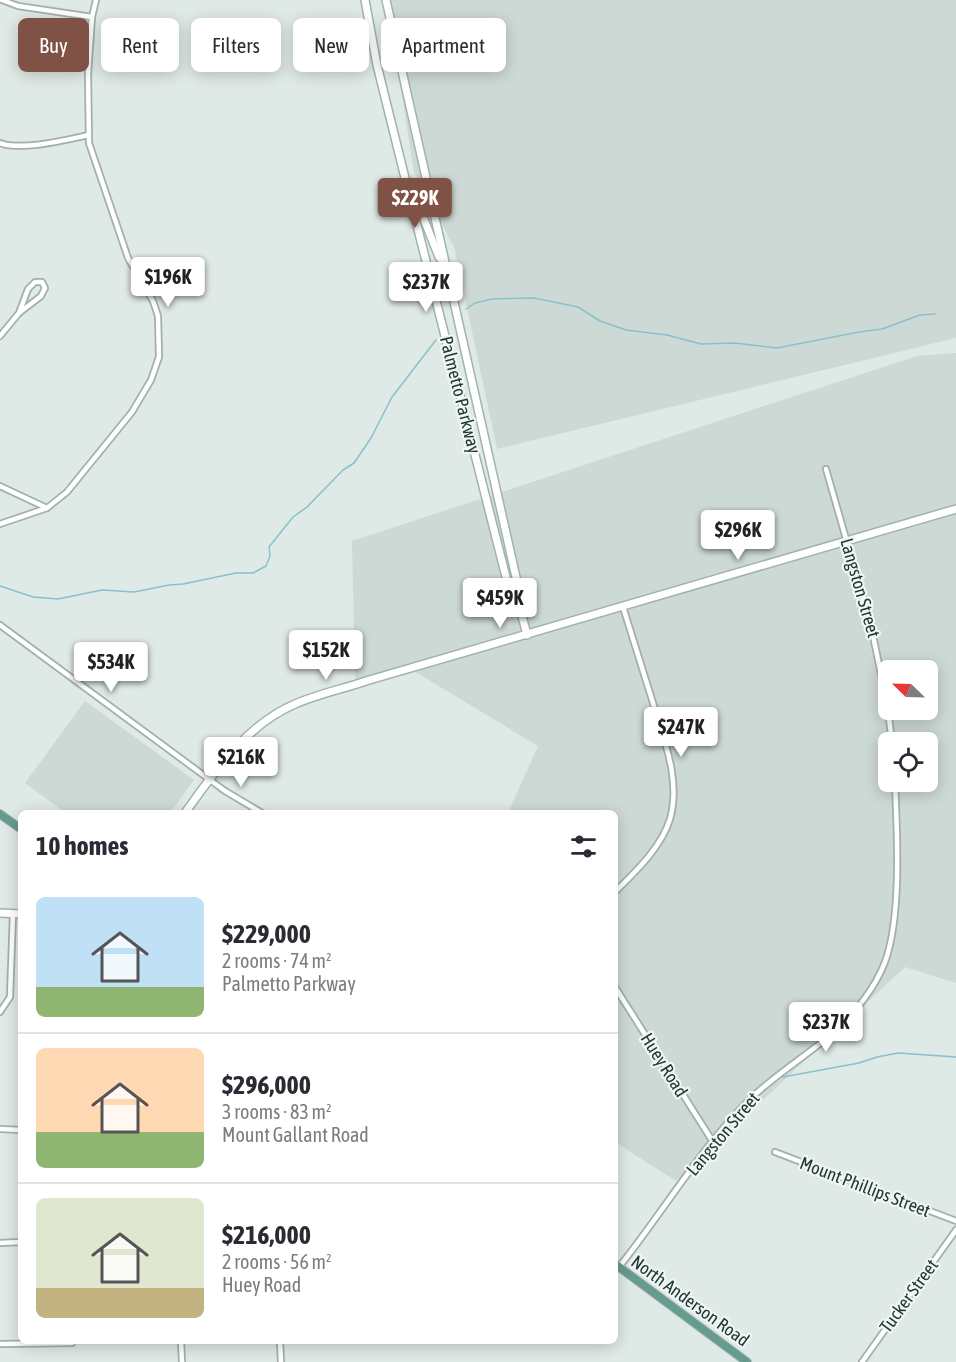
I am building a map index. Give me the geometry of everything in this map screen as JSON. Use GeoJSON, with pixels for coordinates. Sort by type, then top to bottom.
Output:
{"type":"FeatureCollection","features":[{"type":"Feature","properties":{"kind":"main road"},"geometry":{"type":"LineString","coordinates":[[0,814],[18,827]]}},
{"type":"Feature","properties":{"kind":"main road","name":"North Anderson Road"},"geometry":{"type":"LineString","coordinates":[[618,1267],[747,1362]]}},
{"type":"Feature","properties":{"kind":"street"},"geometry":{"type":"LineString","coordinates":[[2,0],[18,6],[92,17]]}},
{"type":"Feature","properties":{"kind":"street"},"geometry":{"type":"LineString","coordinates":[[0,524],[47,508],[67,492],[132,412],[151,380],[159,357],[158,315],[153,301],[128,258],[89,143],[88,74],[92,17],[96,0]]}},
{"type":"Feature","properties":{"kind":"street","name":"Palmetto Parkway"},"geometry":{"type":"LineString","coordinates":[[365,0],[377,64],[511,597],[521,612]]}},
{"type":"Feature","properties":{"kind":"street","name":"Palmetto Parkway"},"geometry":{"type":"LineString","coordinates":[[386,0],[447,266],[527,635]]}},
{"type":"Feature","properties":{"kind":"street"},"geometry":{"type":"LineString","coordinates":[[0,143],[8,146],[50,143],[89,135]]}},
{"type":"Feature","properties":{"kind":"street"},"geometry":{"type":"LineString","coordinates":[[405,175],[439,257],[447,266],[429,270]]}},
{"type":"Feature","properties":{"kind":"street"},"geometry":{"type":"LineString","coordinates":[[0,336],[19,313],[41,296],[45,288],[42,282],[35,282],[28,289],[19,313]]}},
{"type":"Feature","properties":{"kind":"street","name":"Langston Street"},"geometry":{"type":"LineString","coordinates":[[826,470],[879,660]]}},
{"type":"Feature","properties":{"kind":"street"},"geometry":{"type":"LineString","coordinates":[[0,486],[47,508]]}},
{"type":"Feature","properties":{"kind":"street"},"geometry":{"type":"LineString","coordinates":[[187,810],[233,750],[268,719],[296,704],[367,681],[956,509]]}},
{"type":"Feature","properties":{"kind":"street"},"geometry":{"type":"LineString","coordinates":[[618,889],[661,840],[674,796],[671,766],[661,726],[623,607]]}},
{"type":"Feature","properties":{"kind":"street"},"geometry":{"type":"LineString","coordinates":[[0,625],[225,792],[257,810]]}},
{"type":"Feature","properties":{"kind":"street","name":"Langston Street"},"geometry":{"type":"LineString","coordinates":[[618,1265],[746,1103],[771,1080],[818,1045],[863,1001],[885,963],[891,938],[897,846],[895,792]]}},
{"type":"Feature","properties":{"kind":"street"},"geometry":{"type":"LineString","coordinates":[[0,913],[17,914],[10,997],[0,1012]]}},
{"type":"Feature","properties":{"kind":"street","name":"Huey Road"},"geometry":{"type":"LineString","coordinates":[[618,992],[713,1142]]}},
{"type":"Feature","properties":{"kind":"street"},"geometry":{"type":"LineString","coordinates":[[0,1130],[18,1130]]}},
{"type":"Feature","properties":{"kind":"street","name":"Mount Phillips Street"},"geometry":{"type":"LineString","coordinates":[[775,1152],[956,1221]]}},
{"type":"Feature","properties":{"kind":"street","name":"Tucker Street"},"geometry":{"type":"LineString","coordinates":[[862,1362],[956,1230]]}},
{"type":"Feature","properties":{"kind":"street"},"geometry":{"type":"LineString","coordinates":[[0,1243],[18,1242]]}},
{"type":"Feature","properties":{"kind":"street"},"geometry":{"type":"LineString","coordinates":[[0,1344],[18,1344]]}},
{"type":"Feature","properties":{"kind":"street"},"geometry":{"type":"LineString","coordinates":[[181,1344],[182,1362]]}},
{"type":"Feature","properties":{"kind":"street"},"geometry":{"type":"LineString","coordinates":[[280,1344],[281,1362]]}},
{"type":"Feature","properties":{"kind":"shaded area"},"geometry":{"type":"Polygon","coordinates":[[[387,0],[956,0],[956,338],[497,449],[454,247],[414,172],[398,72],[506,72],[506,18],[390,18],[387,0]]]}},
{"type":"Feature","properties":{"kind":"shaded area"},"geometry":{"type":"Polygon","coordinates":[[[956,353],[956,983],[905,967],[676,1181],[618,1144],[618,810],[509,810],[538,746],[407,667],[355,681],[352,541],[917,356],[956,353]]]}},
{"type":"Feature","properties":{"kind":"shaded area"},"geometry":{"type":"Polygon","coordinates":[[[85,701],[194,780],[172,810],[62,810],[25,783],[85,701]]]}},
{"type":"Feature","properties":{"kind":"waterway"},"geometry":{"type":"LineString","coordinates":[[466,309],[475,303],[492,299],[534,298],[578,307],[600,321],[626,330],[667,335],[701,344],[735,343],[777,348],[882,329],[920,315],[935,314]]}},
{"type":"Feature","properties":{"kind":"waterway"},"geometry":{"type":"LineString","coordinates":[[0,586],[33,597],[58,599],[102,590],[134,592],[236,573],[253,573],[266,566],[270,556],[269,547],[293,517],[307,507],[343,470],[354,463],[371,438],[392,397],[436,340]]}},
{"type":"Feature","properties":{"kind":"waterway"},"geometry":{"type":"LineString","coordinates":[[783,1077],[859,1063],[898,1053],[956,1057]]}}]}
